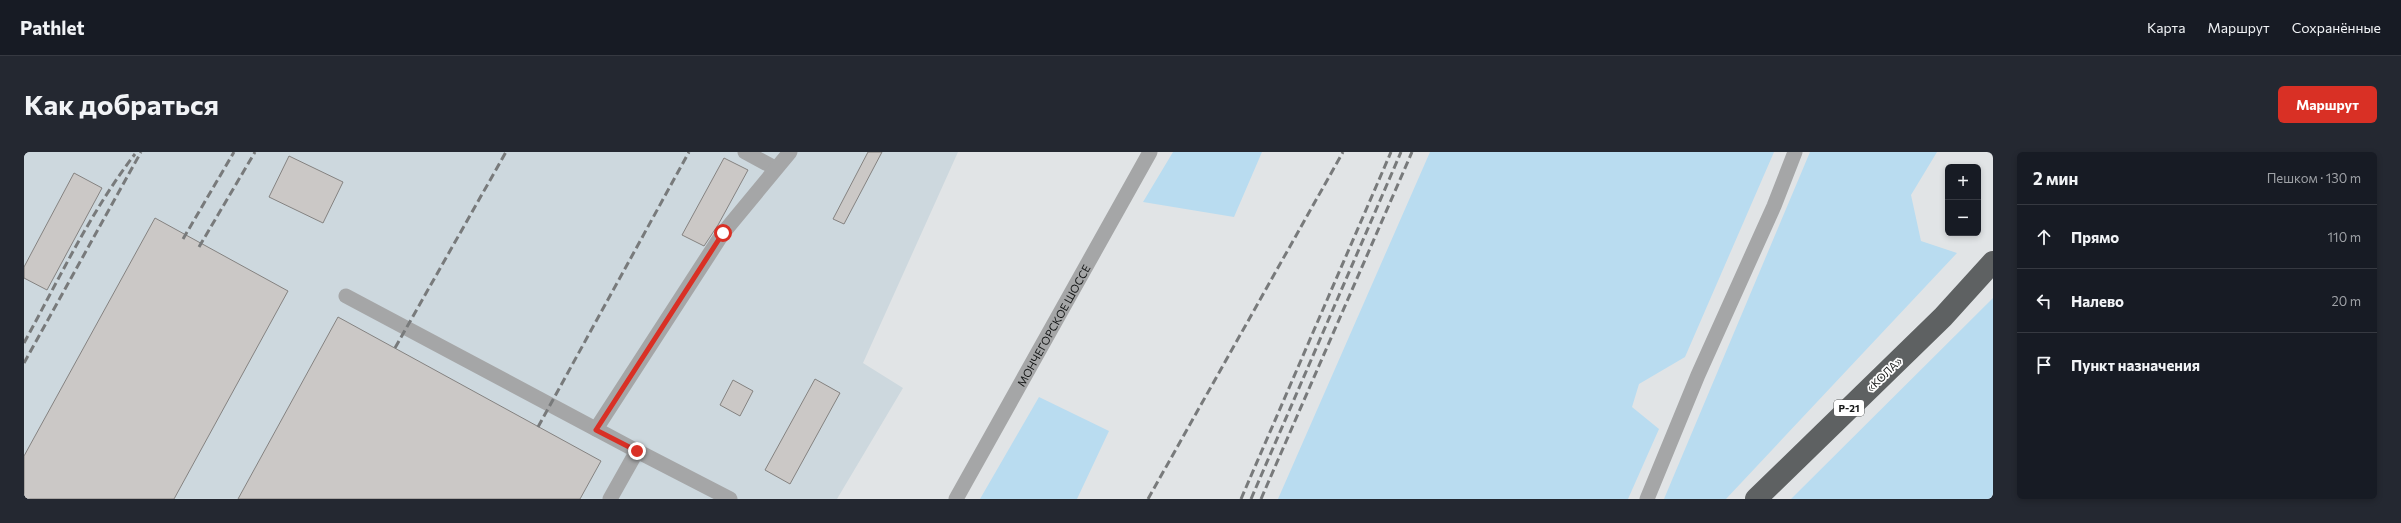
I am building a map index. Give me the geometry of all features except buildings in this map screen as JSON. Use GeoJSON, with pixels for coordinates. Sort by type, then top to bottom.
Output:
{"type":"FeatureCollection","features":[{"type":"Feature","properties":{"kind":"highway","name":"«КОЛА»"},"geometry":{"type":"LineString","coordinates":[[1756,499],[1943,317],[1993,262]]}},
{"type":"Feature","properties":{"kind":"street"},"geometry":{"type":"LineString","coordinates":[[745,152],[775,168]]}},
{"type":"Feature","properties":{"kind":"street"},"geometry":{"type":"LineString","coordinates":[[596,430],[723,233],[775,168],[790,152]]}},
{"type":"Feature","properties":{"kind":"street","name":"МОНЧЕГОРСКОЕ ШОССЕ"},"geometry":{"type":"LineString","coordinates":[[956,499],[1150,152]]}},
{"type":"Feature","properties":{"kind":"street"},"geometry":{"type":"LineString","coordinates":[[1647,499],[1698,375],[1774,206],[1795,152]]}},
{"type":"Feature","properties":{"kind":"street"},"geometry":{"type":"LineString","coordinates":[[346,296],[596,430],[730,499]]}},
{"type":"Feature","properties":{"kind":"street"},"geometry":{"type":"LineString","coordinates":[[610,499],[637,451]]}},
{"type":"Feature","properties":{"kind":"shaded area"},"geometry":{"type":"Polygon","coordinates":[[[24,152],[958,152],[863,363],[903,388],[837,499],[24,499],[24,152]]]}},
{"type":"Feature","properties":{"kind":"shaded area"},"geometry":{"type":"Polygon","coordinates":[[[1173,152],[1262,152],[1234,217],[1143,202],[1173,152]]]}},
{"type":"Feature","properties":{"kind":"shaded area"},"geometry":{"type":"Polygon","coordinates":[[[1430,152],[1774,152],[1685,357],[1639,384],[1632,407],[1659,429],[1628,499],[1278,499],[1430,152]]]}},
{"type":"Feature","properties":{"kind":"shaded area"},"geometry":{"type":"Polygon","coordinates":[[[1810,152],[1937,152],[1911,195],[1921,241],[1957,253],[1726,499],[1664,499],[1810,152]]]}},
{"type":"Feature","properties":{"kind":"shaded area"},"geometry":{"type":"Polygon","coordinates":[[[1993,298],[1993,499],[1791,499],[1993,298]]]}},
{"type":"Feature","properties":{"kind":"shaded area"},"geometry":{"type":"Polygon","coordinates":[[[1039,397],[1109,431],[1077,499],[980,499],[1039,397]]]}},
{"type":"Feature","properties":{"kind":"railway"},"geometry":{"type":"LineString","coordinates":[[24,363],[141,152]]}},
{"type":"Feature","properties":{"kind":"railway"},"geometry":{"type":"LineString","coordinates":[[183,239],[234,152]]}},
{"type":"Feature","properties":{"kind":"railway"},"geometry":{"type":"LineString","coordinates":[[199,247],[255,152]]}},
{"type":"Feature","properties":{"kind":"railway"},"geometry":{"type":"LineString","coordinates":[[395,348],[506,152]]}},
{"type":"Feature","properties":{"kind":"railway"},"geometry":{"type":"LineString","coordinates":[[538,427],[689,152]]}},
{"type":"Feature","properties":{"kind":"railway"},"geometry":{"type":"LineString","coordinates":[[1148,499],[1343,152]]}},
{"type":"Feature","properties":{"kind":"railway"},"geometry":{"type":"LineString","coordinates":[[1241,499],[1391,152]]}},
{"type":"Feature","properties":{"kind":"railway"},"geometry":{"type":"LineString","coordinates":[[1251,499],[1401,152]]}},
{"type":"Feature","properties":{"kind":"railway"},"geometry":{"type":"LineString","coordinates":[[1261,499],[1412,152]]}},
{"type":"Feature","properties":{"kind":"railway"},"geometry":{"type":"LineString","coordinates":[[24,343],[90,222],[119,176],[135,154]]}},
{"type":"Feature","properties":{"kind":"route"},"geometry":{"type":"LineString","coordinates":[[637,451],[596,430],[723,233]]}}]}
